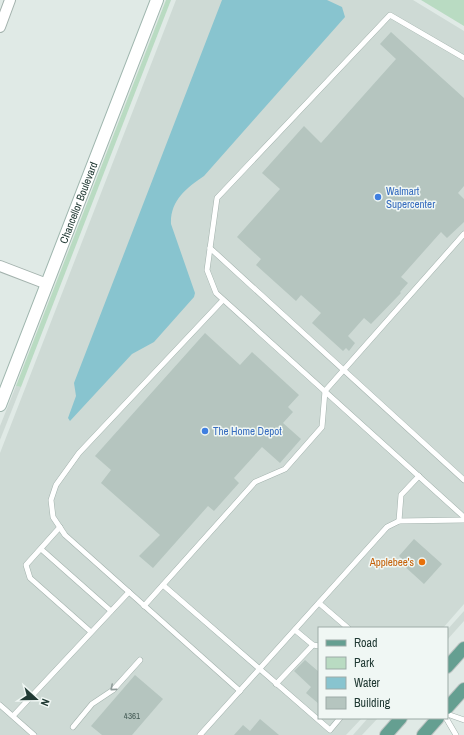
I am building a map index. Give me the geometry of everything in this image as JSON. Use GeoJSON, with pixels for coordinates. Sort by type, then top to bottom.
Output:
{"type":"FeatureCollection","features":[{"type":"Feature","properties":{"kind":"main road"},"geometry":{"type":"LineString","coordinates":[[448,666],[464,648]]}},
{"type":"Feature","properties":{"kind":"main road"},"geometry":{"type":"LineString","coordinates":[[448,707],[464,689]]}},
{"type":"Feature","properties":{"kind":"main road"},"geometry":{"type":"LineString","coordinates":[[386,735],[400,719]]}},
{"type":"Feature","properties":{"kind":"main road"},"geometry":{"type":"LineString","coordinates":[[423,735],[437,719]]}},
{"type":"Feature","properties":{"kind":"street"},"geometry":{"type":"LineString","coordinates":[[1,20],[10,0]]}},
{"type":"Feature","properties":{"kind":"street","name":"Chancellor Boulevard"},"geometry":{"type":"LineString","coordinates":[[0,405],[157,0]]}},
{"type":"Feature","properties":{"kind":"street"},"geometry":{"type":"LineString","coordinates":[[0,266],[47,284]]}},
{"type":"Feature","properties":{"kind":"lane"},"geometry":{"type":"LineString","coordinates":[[464,58],[390,15],[217,198],[207,270],[216,293],[223,300],[419,476],[464,519]]}},
{"type":"Feature","properties":{"kind":"lane"},"geometry":{"type":"LineString","coordinates":[[144,606],[255,482],[285,469],[322,428],[324,391],[464,234]]}},
{"type":"Feature","properties":{"kind":"lane"},"geometry":{"type":"LineString","coordinates":[[210,248],[464,480]]}},
{"type":"Feature","properties":{"kind":"lane"},"geometry":{"type":"LineString","coordinates":[[223,300],[79,453],[56,485],[51,500],[53,517],[65,535],[240,691]]}},
{"type":"Feature","properties":{"kind":"lane"},"geometry":{"type":"LineString","coordinates":[[399,521],[401,495],[419,476]]}},
{"type":"Feature","properties":{"kind":"lane"},"geometry":{"type":"LineString","coordinates":[[200,735],[387,527],[399,521],[464,519]]}},
{"type":"Feature","properties":{"kind":"lane"},"geometry":{"type":"LineString","coordinates":[[60,527],[26,565],[30,578],[91,632]]}},
{"type":"Feature","properties":{"kind":"lane"},"geometry":{"type":"LineString","coordinates":[[41,549],[111,611]]}},
{"type":"Feature","properties":{"kind":"lane"},"geometry":{"type":"LineString","coordinates":[[162,585],[330,730],[339,719]]}},
{"type":"Feature","properties":{"kind":"lane"},"geometry":{"type":"LineString","coordinates":[[13,716],[129,592]]}},
{"type":"Feature","properties":{"kind":"lane"},"geometry":{"type":"LineString","coordinates":[[319,603],[347,627]]}},
{"type":"Feature","properties":{"kind":"lane"},"geometry":{"type":"LineString","coordinates":[[295,630],[313,645],[318,646]]}},
{"type":"Feature","properties":{"kind":"lane"},"geometry":{"type":"LineString","coordinates":[[276,684],[313,645]]}},
{"type":"Feature","properties":{"kind":"lane"},"geometry":{"type":"LineString","coordinates":[[72,727],[92,704],[113,690],[140,660]]}},
{"type":"Feature","properties":{"kind":"lane"},"geometry":{"type":"LineString","coordinates":[[0,705],[34,735]]}},
{"type":"Feature","properties":{"kind":"lane"},"geometry":{"type":"LineString","coordinates":[[448,714],[464,720]]}},
{"type":"Feature","properties":{"kind":"lane"},"geometry":{"type":"LineString","coordinates":[[447,719],[456,735]]}},
{"type":"Feature","properties":{"kind":"shaded area"},"geometry":{"type":"Polygon","coordinates":[[[176,0],[413,0],[464,31],[464,604],[444,627],[318,627],[318,719],[361,719],[346,735],[0,735],[0,453],[176,0]]]}},
{"type":"Feature","properties":{"kind":"shaded area"},"geometry":{"type":"Polygon","coordinates":[[[16,386],[21,387],[0,440],[0,426],[16,386]]]}},
{"type":"Feature","properties":{"kind":"shaded area"},"geometry":{"type":"Polygon","coordinates":[[[464,611],[464,621],[448,639],[448,629],[464,611]]]}},
{"type":"Feature","properties":{"kind":"shaded area"},"geometry":{"type":"Polygon","coordinates":[[[367,719],[377,719],[362,735],[353,735],[367,719]]]}},
{"type":"Feature","properties":{"kind":"green space"},"geometry":{"type":"Polygon","coordinates":[[[166,0],[171,0],[21,387],[16,386],[166,0]]]}},
{"type":"Feature","properties":{"kind":"green space"},"geometry":{"type":"Polygon","coordinates":[[[421,0],[464,0],[464,26],[421,0]]]}},
{"type":"Feature","properties":{"kind":"water"},"geometry":{"type":"Polygon","coordinates":[[[222,0],[327,0],[342,7],[345,17],[204,176],[185,190],[180,196],[173,208],[171,224],[195,293],[194,297],[154,342],[132,354],[70,421],[68,418],[76,396],[74,383],[222,0]]]}},
{"type":"Feature","properties":{"kind":"building"},"geometry":{"type":"Polygon","coordinates":[[[391,32],[464,98],[464,186],[458,193],[464,199],[464,222],[447,238],[441,232],[401,277],[408,283],[400,292],[401,293],[371,324],[364,318],[348,336],[355,343],[349,351],[346,348],[343,351],[312,323],[321,313],[301,295],[296,301],[256,265],[261,259],[237,237],[280,189],[262,173],[304,126],[321,143],[396,59],[380,44],[391,32]]]}},
{"type":"Feature","properties":{"kind":"building","name":"The Home Depot"},"geometry":{"type":"Polygon","coordinates":[[[205,333],[240,365],[252,352],[299,395],[288,407],[293,412],[283,423],[301,439],[280,463],[262,447],[234,478],[239,483],[214,511],[208,506],[153,568],[139,556],[160,535],[101,483],[111,470],[95,456],[205,333]]]}},
{"type":"Feature","properties":{"kind":"building","name":"Applebee's"},"geometry":{"type":"Polygon","coordinates":[[[414,539],[442,564],[424,584],[402,564],[404,561],[399,556],[414,539]]]}},
{"type":"Feature","properties":{"kind":"building"},"geometry":{"type":"Polygon","coordinates":[[[305,660],[318,671],[318,703],[306,693],[311,687],[294,671],[305,660]]]}},
{"type":"Feature","properties":{"kind":"building"},"geometry":{"type":"Polygon","coordinates":[[[135,675],[163,699],[132,735],[102,735],[91,726],[135,675]]]}},
{"type":"Feature","properties":{"kind":"building"},"geometry":{"type":"Polygon","coordinates":[[[260,719],[279,735],[234,735],[243,725],[250,731],[260,719]]]}},
{"type":"Feature","properties":{"kind":"place","name":"Walmart Supercenter"},"geometry":{"type":"Point","coordinates":[378,197]}},
{"type":"Feature","properties":{"kind":"place","name":"The Home Depot"},"geometry":{"type":"Point","coordinates":[205,431]}},
{"type":"Feature","properties":{"kind":"place","name":"Applebee's"},"geometry":{"type":"Point","coordinates":[422,562]}}]}
